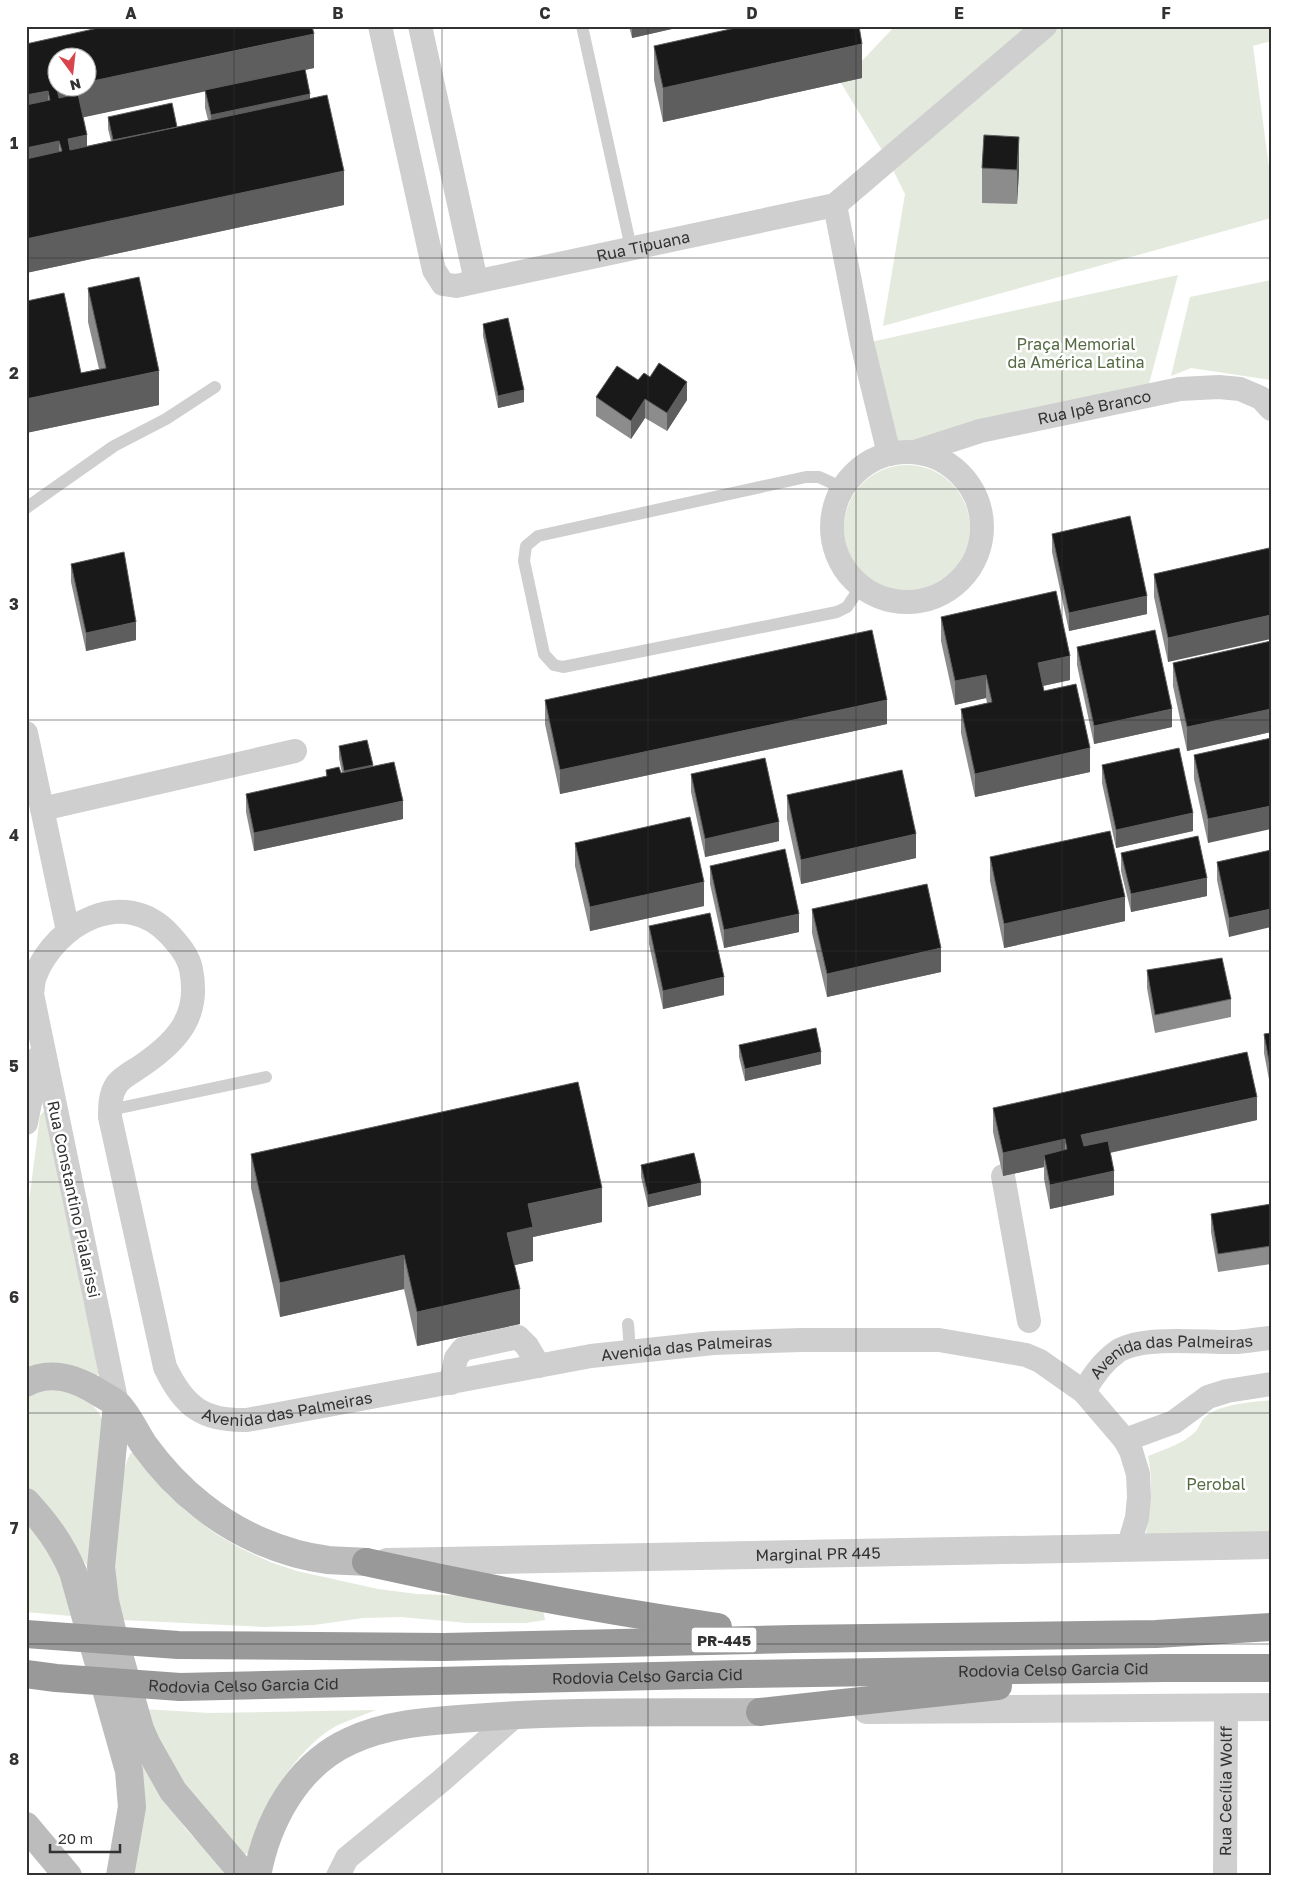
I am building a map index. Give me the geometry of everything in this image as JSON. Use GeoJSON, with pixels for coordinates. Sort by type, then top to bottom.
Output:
{"type":"FeatureCollection","features":[{"type":"Feature","properties":{"kind":"highway"},"geometry":{"type":"LineString","coordinates":[[366,1562],[652,1618],[793,1639]]}},
{"type":"Feature","properties":{"kind":"highway","name":"Rodovia Celso Garcia Cid"},"geometry":{"type":"LineString","coordinates":[[35,1635],[178,1646],[444,1647],[793,1639],[1156,1634],[1271,1627]]}},
{"type":"Feature","properties":{"kind":"highway"},"geometry":{"type":"LineString","coordinates":[[760,1712],[1165,1668]]}},
{"type":"Feature","properties":{"kind":"highway","name":"Rodovia Celso Garcia Cid"},"geometry":{"type":"LineString","coordinates":[[26,1674],[180,1687],[750,1674],[1271,1668]]}},
{"type":"Feature","properties":{"kind":"main road"},"geometry":{"type":"LineString","coordinates":[[26,1383],[44,1377],[56,1376],[67,1378],[83,1383],[117,1404],[146,1447],[176,1484],[202,1506],[233,1528],[294,1553],[328,1560],[366,1562]]}},
{"type":"Feature","properties":{"kind":"main road"},"geometry":{"type":"LineString","coordinates":[[117,1404],[101,1567],[105,1601],[112,1630],[147,1745],[174,1791],[235,1864],[242,1876]]}},
{"type":"Feature","properties":{"kind":"main road"},"geometry":{"type":"LineString","coordinates":[[26,1502],[50,1530],[62,1548],[73,1572],[129,1771],[132,1808],[120,1876]]}},
{"type":"Feature","properties":{"kind":"main road"},"geometry":{"type":"LineString","coordinates":[[257,1876],[266,1841],[284,1802],[296,1784],[311,1768],[331,1752],[356,1738],[400,1725],[516,1715],[760,1712]]}},
{"type":"Feature","properties":{"kind":"main road"},"geometry":{"type":"LineString","coordinates":[[26,1826],[68,1876]]}},
{"type":"Feature","properties":{"kind":"street","name":"Rua Tipuana"},"geometry":{"type":"LineString","coordinates":[[380,26],[436,275],[443,284],[456,286],[835,205],[1045,26]]}},
{"type":"Feature","properties":{"kind":"street"},"geometry":{"type":"LineString","coordinates":[[420,26],[476,281]]}},
{"type":"Feature","properties":{"kind":"street"},"geometry":{"type":"LineString","coordinates":[[835,205],[862,343],[889,454]]}},
{"type":"Feature","properties":{"kind":"street","name":"Rua Ipê Branco"},"geometry":{"type":"LineString","coordinates":[[915,452],[980,431],[1196,387],[1240,389],[1261,398],[1271,409]]}},
{"type":"Feature","properties":{"kind":"street"},"geometry":{"type":"LineString","coordinates":[[915,452],[939,458],[959,473],[974,493],[981,516],[981,541],[972,564],[956,583],[935,596],[911,602],[886,599],[861,586],[846,571],[834,549],[831,525],[836,501],[848,479],[867,463],[889,454],[915,452]]}},
{"type":"Feature","properties":{"kind":"street"},"geometry":{"type":"LineString","coordinates":[[26,732],[68,931]]}},
{"type":"Feature","properties":{"kind":"street"},"geometry":{"type":"LineString","coordinates":[[42,809],[295,751]]}},
{"type":"Feature","properties":{"kind":"street","name":"Avenida das Palmeiras"},"geometry":{"type":"LineString","coordinates":[[32,994],[35,977],[46,954],[68,931],[89,918],[108,912],[128,912],[149,917],[164,929],[181,948],[190,966],[194,987],[190,1013],[179,1033],[164,1049],[118,1082],[113,1091],[110,1110],[112,1129],[165,1367],[172,1382],[183,1396],[194,1407],[209,1416],[226,1420],[247,1420],[539,1366],[630,1352],[722,1343],[801,1340],[939,1340],[1026,1355],[1040,1361],[1084,1392],[1124,1440],[1131,1451],[1138,1474],[1139,1497],[1137,1518],[1128,1548]]}},
{"type":"Feature","properties":{"kind":"street","name":"Rua Constantino Pialarissi"},"geometry":{"type":"LineString","coordinates":[[32,994],[117,1404]]}},
{"type":"Feature","properties":{"kind":"street"},"geometry":{"type":"LineString","coordinates":[[26,1123],[42,1045]]}},
{"type":"Feature","properties":{"kind":"street"},"geometry":{"type":"LineString","coordinates":[[1002,1176],[1029,1321]]}},
{"type":"Feature","properties":{"kind":"street"},"geometry":{"type":"LineString","coordinates":[[451,1382],[456,1358],[463,1349],[518,1337],[527,1346],[539,1366]]}},
{"type":"Feature","properties":{"kind":"street","name":"Avenida das Palmeiras"},"geometry":{"type":"LineString","coordinates":[[1084,1392],[1094,1375],[1108,1360],[1119,1351],[1133,1344],[1238,1342],[1271,1338]]}},
{"type":"Feature","properties":{"kind":"street"},"geometry":{"type":"LineString","coordinates":[[1124,1440],[1174,1422],[1208,1397],[1227,1390],[1271,1384]]}},
{"type":"Feature","properties":{"kind":"street","name":"Marginal PR 445"},"geometry":{"type":"LineString","coordinates":[[366,1562],[1271,1545]]}},
{"type":"Feature","properties":{"kind":"street","name":"Rua Cecília Wolff"},"geometry":{"type":"LineString","coordinates":[[1225,1876],[1226,1706]]}},
{"type":"Feature","properties":{"kind":"street"},"geometry":{"type":"LineString","coordinates":[[760,1712],[1271,1707]]}},
{"type":"Feature","properties":{"kind":"street"},"geometry":{"type":"LineString","coordinates":[[338,1876],[347,1858],[441,1781],[516,1715]]}},
{"type":"Feature","properties":{"kind":"lane"},"geometry":{"type":"LineString","coordinates":[[582,26],[631,248]]}},
{"type":"Feature","properties":{"kind":"lane"},"geometry":{"type":"LineString","coordinates":[[26,508],[114,446],[166,419],[214,387]]}},
{"type":"Feature","properties":{"kind":"lane"},"geometry":{"type":"LineString","coordinates":[[843,488],[818,478],[806,477],[538,536],[526,546],[524,561],[544,654],[554,666],[563,668],[837,612],[847,607],[861,586]]}},
{"type":"Feature","properties":{"kind":"lane"},"geometry":{"type":"LineString","coordinates":[[110,1110],[266,1077]]}},
{"type":"Feature","properties":{"kind":"lane"},"geometry":{"type":"LineString","coordinates":[[628,1324],[630,1352]]}},
{"type":"Feature","properties":{"kind":"green space"},"geometry":{"type":"Polygon","coordinates":[[[895,26],[1271,26],[1271,41],[1253,46],[1271,183],[1271,218],[883,326],[905,194],[888,160],[841,83],[895,26]]]}},
{"type":"Feature","properties":{"kind":"green space","name":"Praça Memorial da América Latina"},"geometry":{"type":"Polygon","coordinates":[[[1178,275],[1146,395],[889,447],[866,343],[1178,275]]]}},
{"type":"Feature","properties":{"kind":"green space"},"geometry":{"type":"Polygon","coordinates":[[[1271,280],[1271,380],[1191,368],[1171,376],[1190,297],[1271,280]]]}},
{"type":"Feature","properties":{"kind":"green space"},"geometry":{"type":"Polygon","coordinates":[[[907,465],[931,470],[951,484],[965,504],[970,528],[965,552],[951,572],[931,586],[907,591],[883,586],[863,572],[849,552],[844,528],[849,504],[863,484],[883,470],[907,465]]]}},
{"type":"Feature","properties":{"kind":"green space"},"geometry":{"type":"Polygon","coordinates":[[[47,1107],[84,1304],[98,1364],[99,1373],[97,1376],[26,1372],[26,1224],[40,1116],[47,1107]]]}},
{"type":"Feature","properties":{"kind":"green space"},"geometry":{"type":"Polygon","coordinates":[[[58,1389],[73,1393],[86,1400],[101,1416],[104,1423],[89,1568],[26,1486],[26,1398],[44,1390],[58,1389]]]}},
{"type":"Feature","properties":{"kind":"green space","name":"Perobal"},"geometry":{"type":"Polygon","coordinates":[[[1271,1400],[1271,1537],[1145,1540],[1151,1488],[1148,1456],[1174,1446],[1185,1439],[1196,1431],[1204,1418],[1210,1413],[1236,1404],[1271,1400]]]}},
{"type":"Feature","properties":{"kind":"green space"},"geometry":{"type":"Polygon","coordinates":[[[131,1453],[134,1453],[168,1495],[187,1512],[216,1534],[270,1562],[297,1571],[378,1589],[417,1594],[472,1596],[543,1610],[545,1620],[526,1623],[467,1623],[401,1617],[363,1618],[314,1625],[265,1627],[122,1620],[114,1580],[112,1556],[120,1489],[123,1473],[131,1453]]]}},
{"type":"Feature","properties":{"kind":"green space"},"geometry":{"type":"Polygon","coordinates":[[[26,1521],[43,1543],[66,1587],[71,1616],[26,1612],[26,1521]]]}},
{"type":"Feature","properties":{"kind":"green space"},"geometry":{"type":"Polygon","coordinates":[[[144,1709],[209,1713],[376,1710],[336,1726],[307,1749],[293,1765],[270,1800],[253,1836],[248,1853],[244,1855],[180,1781],[144,1709]]]}},
{"type":"Feature","properties":{"kind":"green space"},"geometry":{"type":"Polygon","coordinates":[[[142,1760],[180,1821],[218,1862],[226,1876],[130,1876],[139,1764],[142,1760]]]}},
{"type":"Feature","properties":{"kind":"building"},"geometry":{"type":"Polygon","coordinates":[[[107,26],[312,26],[314,34],[98,80],[98,48],[48,48],[48,91],[26,95],[26,44],[107,26]]]}},
{"type":"Feature","properties":{"kind":"building"},"geometry":{"type":"Polygon","coordinates":[[[744,26],[859,26],[862,44],[663,88],[654,46],[744,26]]]}},
{"type":"Feature","properties":{"kind":"building"},"geometry":{"type":"Polygon","coordinates":[[[305,69],[310,94],[211,115],[205,90],[305,69]]]}},
{"type":"Feature","properties":{"kind":"building"},"geometry":{"type":"Polygon","coordinates":[[[327,95],[344,171],[26,239],[26,159],[62,151],[59,141],[26,148],[26,105],[50,100],[50,98],[79,98],[87,135],[68,139],[70,150],[327,95]]]}},
{"type":"Feature","properties":{"kind":"building"},"geometry":{"type":"Polygon","coordinates":[[[172,103],[177,127],[113,140],[108,117],[172,103]]]}},
{"type":"Feature","properties":{"kind":"building"},"geometry":{"type":"Polygon","coordinates":[[[984,135],[1019,137],[1017,170],[982,168],[984,135]]]}},
{"type":"Feature","properties":{"kind":"building"},"geometry":{"type":"Polygon","coordinates":[[[139,277],[159,371],[26,399],[26,299],[27,301],[64,293],[81,373],[106,368],[88,288],[139,277]]]}},
{"type":"Feature","properties":{"kind":"building"},"geometry":{"type":"Polygon","coordinates":[[[508,318],[524,390],[498,396],[483,324],[508,318]]]}},
{"type":"Feature","properties":{"kind":"building"},"geometry":{"type":"Polygon","coordinates":[[[659,363],[687,382],[667,413],[645,399],[631,421],[596,397],[617,366],[638,380],[644,373],[650,377],[659,363]]]}},
{"type":"Feature","properties":{"kind":"building"},"geometry":{"type":"Polygon","coordinates":[[[1130,516],[1147,596],[1069,613],[1052,534],[1130,516]]]}},
{"type":"Feature","properties":{"kind":"building"},"geometry":{"type":"Polygon","coordinates":[[[1269,548],[1271,556],[1271,615],[1168,638],[1154,574],[1269,548]]]}},
{"type":"Feature","properties":{"kind":"building"},"geometry":{"type":"Polygon","coordinates":[[[124,552],[136,622],[86,633],[71,564],[124,552]]]}},
{"type":"Feature","properties":{"kind":"building"},"geometry":{"type":"Polygon","coordinates":[[[1056,591],[1070,656],[1038,663],[1044,691],[1076,684],[1090,748],[975,774],[961,709],[992,702],[986,675],[955,681],[941,617],[1056,591]]]}},
{"type":"Feature","properties":{"kind":"building"},"geometry":{"type":"Polygon","coordinates":[[[872,630],[887,700],[560,770],[545,700],[872,630]]]}},
{"type":"Feature","properties":{"kind":"building"},"geometry":{"type":"Polygon","coordinates":[[[1155,630],[1172,709],[1094,726],[1077,647],[1155,630]]]}},
{"type":"Feature","properties":{"kind":"building"},"geometry":{"type":"Polygon","coordinates":[[[1271,641],[1271,709],[1187,727],[1173,663],[1271,641]]]}},
{"type":"Feature","properties":{"kind":"building"},"geometry":{"type":"Polygon","coordinates":[[[1271,738],[1271,806],[1208,819],[1194,755],[1271,738]]]}},
{"type":"Feature","properties":{"kind":"building"},"geometry":{"type":"Polygon","coordinates":[[[367,740],[373,765],[344,771],[339,746],[367,740]]]}},
{"type":"Feature","properties":{"kind":"building"},"geometry":{"type":"Polygon","coordinates":[[[1179,748],[1193,813],[1116,830],[1102,765],[1179,748]]]}},
{"type":"Feature","properties":{"kind":"building"},"geometry":{"type":"Polygon","coordinates":[[[765,758],[779,822],[705,839],[691,774],[765,758]]]}},
{"type":"Feature","properties":{"kind":"building"},"geometry":{"type":"Polygon","coordinates":[[[394,762],[403,801],[254,833],[246,794],[327,776],[326,770],[339,767],[341,773],[394,762]]]}},
{"type":"Feature","properties":{"kind":"building"},"geometry":{"type":"Polygon","coordinates":[[[902,770],[916,834],[801,860],[787,795],[902,770]]]}},
{"type":"Feature","properties":{"kind":"building"},"geometry":{"type":"Polygon","coordinates":[[[690,817],[704,882],[590,907],[575,843],[690,817]]]}},
{"type":"Feature","properties":{"kind":"building"},"geometry":{"type":"Polygon","coordinates":[[[1110,831],[1125,897],[1004,924],[990,857],[1110,831]]]}},
{"type":"Feature","properties":{"kind":"building"},"geometry":{"type":"Polygon","coordinates":[[[1198,836],[1207,878],[1131,894],[1121,853],[1198,836]]]}},
{"type":"Feature","properties":{"kind":"building"},"geometry":{"type":"Polygon","coordinates":[[[785,849],[799,914],[724,930],[710,866],[785,849]]]}},
{"type":"Feature","properties":{"kind":"building"},"geometry":{"type":"Polygon","coordinates":[[[1271,850],[1271,909],[1229,918],[1217,862],[1271,850]]]}},
{"type":"Feature","properties":{"kind":"building"},"geometry":{"type":"Polygon","coordinates":[[[927,884],[941,948],[827,974],[812,909],[927,884]]]}},
{"type":"Feature","properties":{"kind":"building"},"geometry":{"type":"Polygon","coordinates":[[[710,913],[724,977],[663,991],[649,926],[710,913]]]}},
{"type":"Feature","properties":{"kind":"building"},"geometry":{"type":"Polygon","coordinates":[[[1222,958],[1231,999],[1155,1015],[1147,970],[1222,958]]]}},
{"type":"Feature","properties":{"kind":"building"},"geometry":{"type":"Polygon","coordinates":[[[816,1028],[821,1052],[745,1069],[739,1045],[816,1028]]]}},
{"type":"Feature","properties":{"kind":"building"},"geometry":{"type":"Polygon","coordinates":[[[1271,1033],[1271,1072],[1264,1034],[1271,1033]]]}},
{"type":"Feature","properties":{"kind":"building"},"geometry":{"type":"Polygon","coordinates":[[[1247,1052],[1257,1097],[1081,1135],[1084,1146],[1108,1141],[1114,1171],[1050,1185],[1044,1155],[1067,1149],[1065,1139],[1003,1153],[993,1108],[1247,1052]]]}},
{"type":"Feature","properties":{"kind":"building"},"geometry":{"type":"Polygon","coordinates":[[[578,1082],[602,1188],[528,1204],[533,1227],[507,1233],[520,1289],[417,1312],[404,1255],[280,1283],[251,1154],[578,1082]]]}},
{"type":"Feature","properties":{"kind":"building"},"geometry":{"type":"Polygon","coordinates":[[[694,1153],[701,1183],[648,1195],[641,1165],[694,1153]]]}},
{"type":"Feature","properties":{"kind":"building"},"geometry":{"type":"Polygon","coordinates":[[[1271,1204],[1271,1246],[1218,1254],[1211,1214],[1271,1204]]]}}]}
